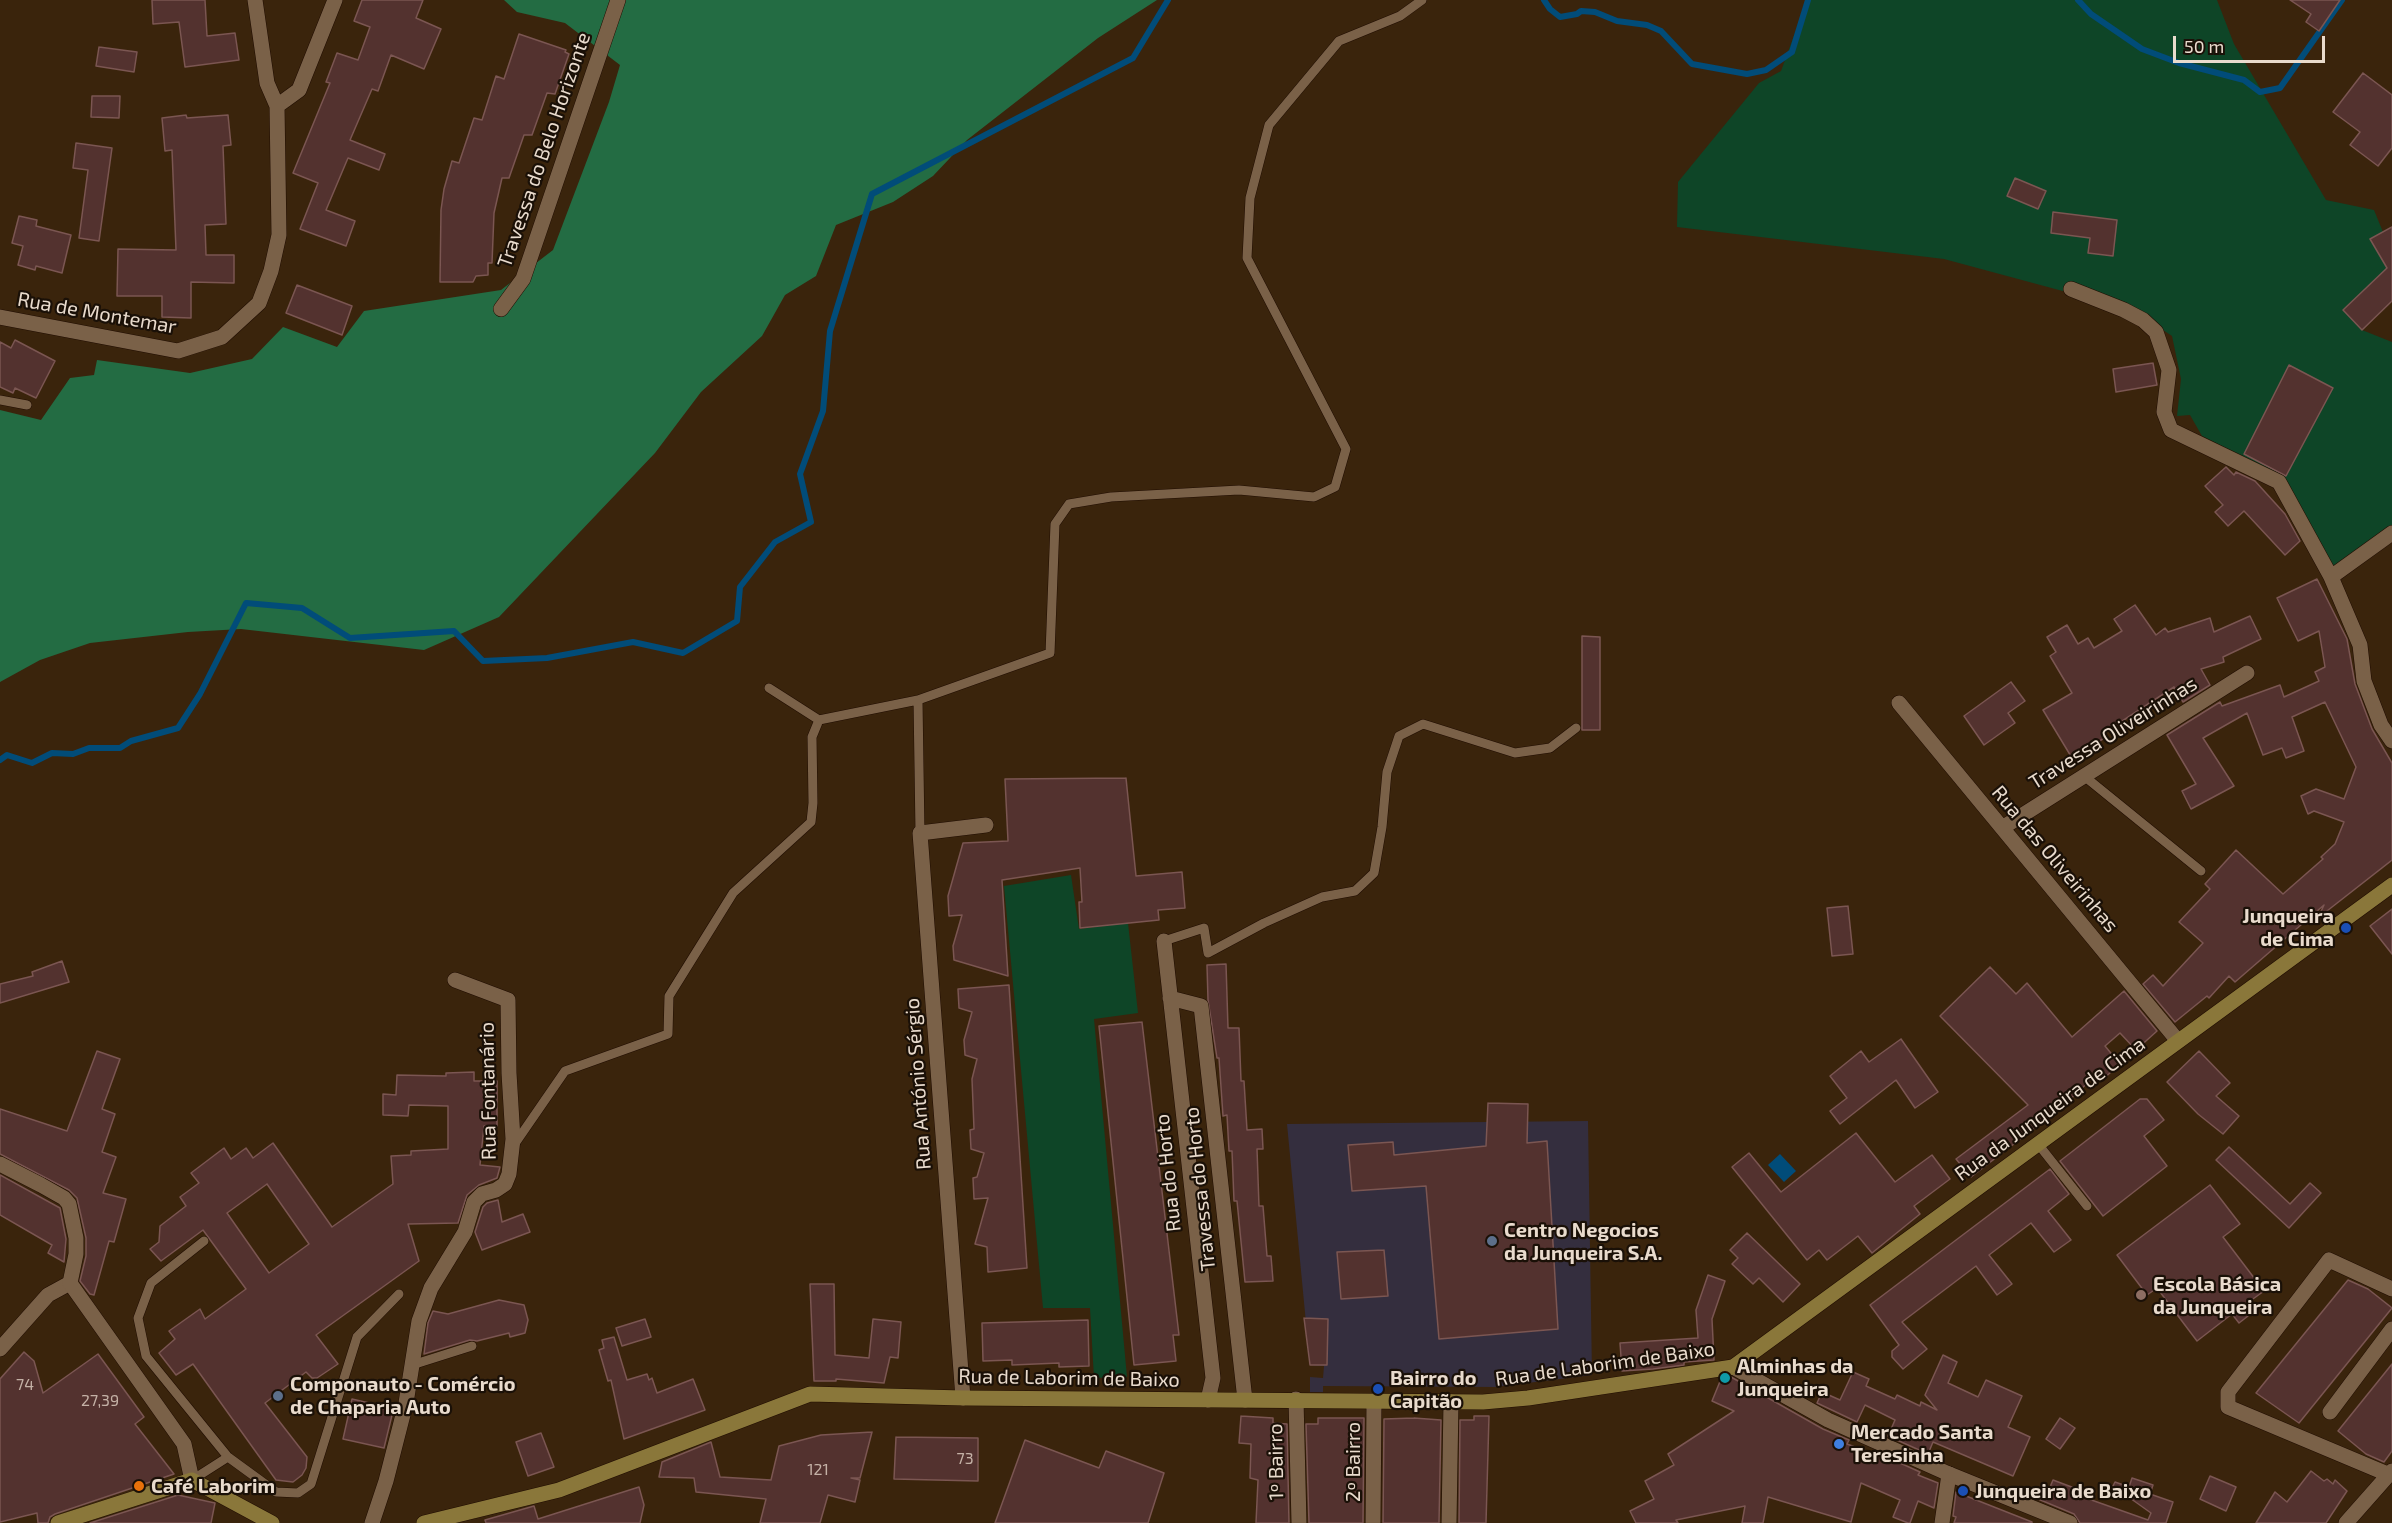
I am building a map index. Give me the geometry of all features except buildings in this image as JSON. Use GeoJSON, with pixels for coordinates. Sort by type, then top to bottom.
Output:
{"type":"FeatureCollection","features":[{"type":"Feature","properties":{"kind":"main road","name":"Rua da Junqueira de Cima"},"geometry":{"type":"LineString","coordinates":[[1733,1367],[2392,885]]}},
{"type":"Feature","properties":{"kind":"main road","name":"Rua de Laborim de Baixo"},"geometry":{"type":"LineString","coordinates":[[424,1523],[559,1490],[810,1394],[963,1398],[1483,1402],[1528,1398],[1733,1367]]}},
{"type":"Feature","properties":{"kind":"main road"},"geometry":{"type":"LineString","coordinates":[[58,1523],[192,1480],[272,1523]]}},
{"type":"Feature","properties":{"kind":"street","name":"Rua de Montemar"},"geometry":{"type":"LineString","coordinates":[[0,317],[178,351],[222,337],[259,303],[271,272],[279,235],[277,106],[267,83],[255,0]]}},
{"type":"Feature","properties":{"kind":"street"},"geometry":{"type":"LineString","coordinates":[[277,106],[299,90],[335,0]]}},
{"type":"Feature","properties":{"kind":"street","name":"Travessa do Belo Horizonte"},"geometry":{"type":"LineString","coordinates":[[501,309],[523,279],[618,0]]}},
{"type":"Feature","properties":{"kind":"street"},"geometry":{"type":"LineString","coordinates":[[2071,289],[2124,310],[2143,320],[2156,332],[2169,370],[2164,412],[2171,430],[2279,482],[2331,577],[2360,645],[2364,681],[2381,725],[2392,741]]}},
{"type":"Feature","properties":{"kind":"street"},"geometry":{"type":"LineString","coordinates":[[2331,577],[2392,532]]}},
{"type":"Feature","properties":{"kind":"street","name":"Travessa Oliveirinhas"},"geometry":{"type":"LineString","coordinates":[[2002,828],[2247,672]]}},
{"type":"Feature","properties":{"kind":"street","name":"Rua das Oliveirinhas"},"geometry":{"type":"LineString","coordinates":[[1899,703],[2178,1041]]}},
{"type":"Feature","properties":{"kind":"street"},"geometry":{"type":"LineString","coordinates":[[920,833],[986,825]]}},
{"type":"Feature","properties":{"kind":"street","name":"Rua António Sérgio"},"geometry":{"type":"LineString","coordinates":[[920,833],[963,1398]]}},
{"type":"Feature","properties":{"kind":"street","name":"Rua do Horto"},"geometry":{"type":"LineString","coordinates":[[1164,941],[1213,1378],[1208,1400]]}},
{"type":"Feature","properties":{"kind":"street","name":"Rua Fontanário"},"geometry":{"type":"LineString","coordinates":[[372,1523],[386,1481],[403,1414],[419,1321],[431,1288],[465,1232],[474,1202],[482,1194],[496,1190],[505,1184],[509,1174],[513,1146],[508,1000],[455,980]]}},
{"type":"Feature","properties":{"kind":"street","name":"Travessa do Horto"},"geometry":{"type":"LineString","coordinates":[[1170,998],[1201,1006],[1245,1400]]}},
{"type":"Feature","properties":{"kind":"street"},"geometry":{"type":"LineString","coordinates":[[0,1164],[64,1198],[69,1204],[76,1246],[69,1283],[184,1444],[192,1480]]}},
{"type":"Feature","properties":{"kind":"street"},"geometry":{"type":"LineString","coordinates":[[2346,1523],[2391,1473],[2228,1407],[2228,1392],[2329,1260],[2392,1290]]}},
{"type":"Feature","properties":{"kind":"street"},"geometry":{"type":"LineString","coordinates":[[0,1349],[48,1296],[69,1283]]}},
{"type":"Feature","properties":{"kind":"street"},"geometry":{"type":"LineString","coordinates":[[2330,1412],[2392,1329]]}},
{"type":"Feature","properties":{"kind":"street"},"geometry":{"type":"LineString","coordinates":[[1733,1367],[1828,1420],[1949,1474],[2070,1523]]}},
{"type":"Feature","properties":{"kind":"street","name":"1º Bairro"},"geometry":{"type":"LineString","coordinates":[[1296,1399],[1299,1523]]}},
{"type":"Feature","properties":{"kind":"street","name":"2º Bairro"},"geometry":{"type":"LineString","coordinates":[[1373,1523],[1374,1401]]}},
{"type":"Feature","properties":{"kind":"street"},"geometry":{"type":"LineString","coordinates":[[1449,1523],[1451,1402]]}},
{"type":"Feature","properties":{"kind":"street"},"geometry":{"type":"LineString","coordinates":[[1942,1523],[1949,1474]]}},
{"type":"Feature","properties":{"kind":"lane"},"geometry":{"type":"LineString","coordinates":[[769,688],[819,720],[918,700],[1050,653],[1055,524],[1069,504],[1111,497],[1239,490],[1314,497],[1335,487],[1346,449],[1247,258],[1250,198],[1269,125],[1339,42],[1400,16],[1422,0]]}},
{"type":"Feature","properties":{"kind":"lane"},"geometry":{"type":"LineString","coordinates":[[0,400],[27,405]]}},
{"type":"Feature","properties":{"kind":"lane"},"geometry":{"type":"LineString","coordinates":[[918,700],[920,833]]}},
{"type":"Feature","properties":{"kind":"lane"},"geometry":{"type":"LineString","coordinates":[[513,1146],[565,1071],[668,1034],[669,996],[733,892],[811,822],[812,737],[819,720]]}},
{"type":"Feature","properties":{"kind":"lane"},"geometry":{"type":"LineString","coordinates":[[1164,941],[1204,928],[1208,952],[1322,897],[1355,891],[1374,873],[1382,827],[1386,772],[1400,736],[1423,724],[1515,753],[1550,748],[1576,728]]}},
{"type":"Feature","properties":{"kind":"lane"},"geometry":{"type":"LineString","coordinates":[[2084,776],[2201,871]]}},
{"type":"Feature","properties":{"kind":"lane"},"geometry":{"type":"LineString","coordinates":[[2038,1144],[2087,1206]]}},
{"type":"Feature","properties":{"kind":"lane"},"geometry":{"type":"LineString","coordinates":[[204,1241],[151,1283],[138,1318],[146,1356],[228,1457],[276,1492],[298,1493],[311,1484],[357,1337],[399,1294]]}},
{"type":"Feature","properties":{"kind":"lane"},"geometry":{"type":"LineString","coordinates":[[412,1365],[472,1346]]}},
{"type":"Feature","properties":{"kind":"lane"},"geometry":{"type":"LineString","coordinates":[[192,1480],[228,1457]]}},
{"type":"Feature","properties":{"kind":"shaded area"},"geometry":{"type":"Polygon","coordinates":[[[1588,1121],[1592,1375],[1495,1387],[1323,1386],[1323,1392],[1310,1392],[1310,1377],[1323,1378],[1324,1366],[1310,1365],[1287,1124],[1588,1121]]]}},
{"type":"Feature","properties":{"kind":"green space"},"geometry":{"type":"Polygon","coordinates":[[[504,0],[1157,0],[1098,38],[967,140],[933,176],[893,202],[836,225],[816,276],[785,295],[762,336],[701,392],[655,453],[499,617],[424,650],[241,629],[188,632],[90,643],[40,660],[0,682],[0,410],[41,420],[70,378],[94,375],[97,360],[190,373],[252,359],[283,327],[337,347],[364,311],[501,290],[553,250],[609,102],[620,65],[565,23],[517,12],[504,0]]]}},
{"type":"Feature","properties":{"kind":"green space"},"geometry":{"type":"Polygon","coordinates":[[[1807,0],[2217,0],[2234,44],[2326,200],[2374,210],[2383,232],[2370,239],[2387,268],[2343,310],[2362,330],[2392,342],[2392,525],[2332,568],[2285,478],[2263,469],[2202,436],[2190,415],[2177,416],[2181,379],[2172,336],[2133,310],[1944,259],[1677,227],[1678,182],[1759,83],[1781,71],[1807,0]]]}},
{"type":"Feature","properties":{"kind":"green space"},"geometry":{"type":"Polygon","coordinates":[[[1071,875],[1079,929],[1128,923],[1138,1013],[1094,1019],[1127,1377],[1094,1378],[1090,1308],[1043,1308],[1004,886],[1071,875]]]}},
{"type":"Feature","properties":{"kind":"water"},"geometry":{"type":"Polygon","coordinates":[[[1780,1154],[1796,1171],[1784,1182],[1768,1165],[1780,1154]]]}},
{"type":"Feature","properties":{"kind":"waterway"},"geometry":{"type":"LineString","coordinates":[[0,760],[7,755],[32,763],[52,753],[73,754],[89,748],[120,748],[131,741],[178,728],[200,694],[246,603],[302,608],[350,638],[454,631],[483,661],[547,658],[633,642],[683,653],[737,621],[740,587],[775,542],[811,522],[800,474],[823,411],[830,331],[872,194],[1133,58],[1168,0]]}},
{"type":"Feature","properties":{"kind":"waterway"},"geometry":{"type":"LineString","coordinates":[[1544,0],[1560,17],[1581,11],[1595,12],[1617,21],[1647,25],[1661,31],[1692,64],[1747,74],[1766,70],[1792,52],[1808,0]]}},
{"type":"Feature","properties":{"kind":"waterway"},"geometry":{"type":"LineString","coordinates":[[2078,0],[2091,14],[2142,49],[2179,63],[2244,80],[2260,92],[2280,88],[2342,0]]}},
{"type":"Feature","properties":{"kind":"place","name":"Junqueira de Cima"},"geometry":{"type":"Point","coordinates":[2346,928]}},
{"type":"Feature","properties":{"kind":"place","name":"Centro Negocios da Junqueira S.A."},"geometry":{"type":"Point","coordinates":[1492,1241]}},
{"type":"Feature","properties":{"kind":"place","name":"Escola Básica da Junqueira"},"geometry":{"type":"Point","coordinates":[2141,1295]}},
{"type":"Feature","properties":{"kind":"place","name":"Alminhas da Junqueira"},"geometry":{"type":"Point","coordinates":[1725,1378]}},
{"type":"Feature","properties":{"kind":"place","name":"Bairro do Capitão"},"geometry":{"type":"Point","coordinates":[1378,1389]}},
{"type":"Feature","properties":{"kind":"place","name":"Componauto - Comércio de Chaparia Auto"},"geometry":{"type":"Point","coordinates":[278,1396]}},
{"type":"Feature","properties":{"kind":"place","name":"Mercado Santa Teresinha"},"geometry":{"type":"Point","coordinates":[1839,1444]}},
{"type":"Feature","properties":{"kind":"place","name":"Café Laborim"},"geometry":{"type":"Point","coordinates":[139,1486]}},
{"type":"Feature","properties":{"kind":"place","name":"Junqueira de Baixo"},"geometry":{"type":"Point","coordinates":[1963,1491]}}]}
